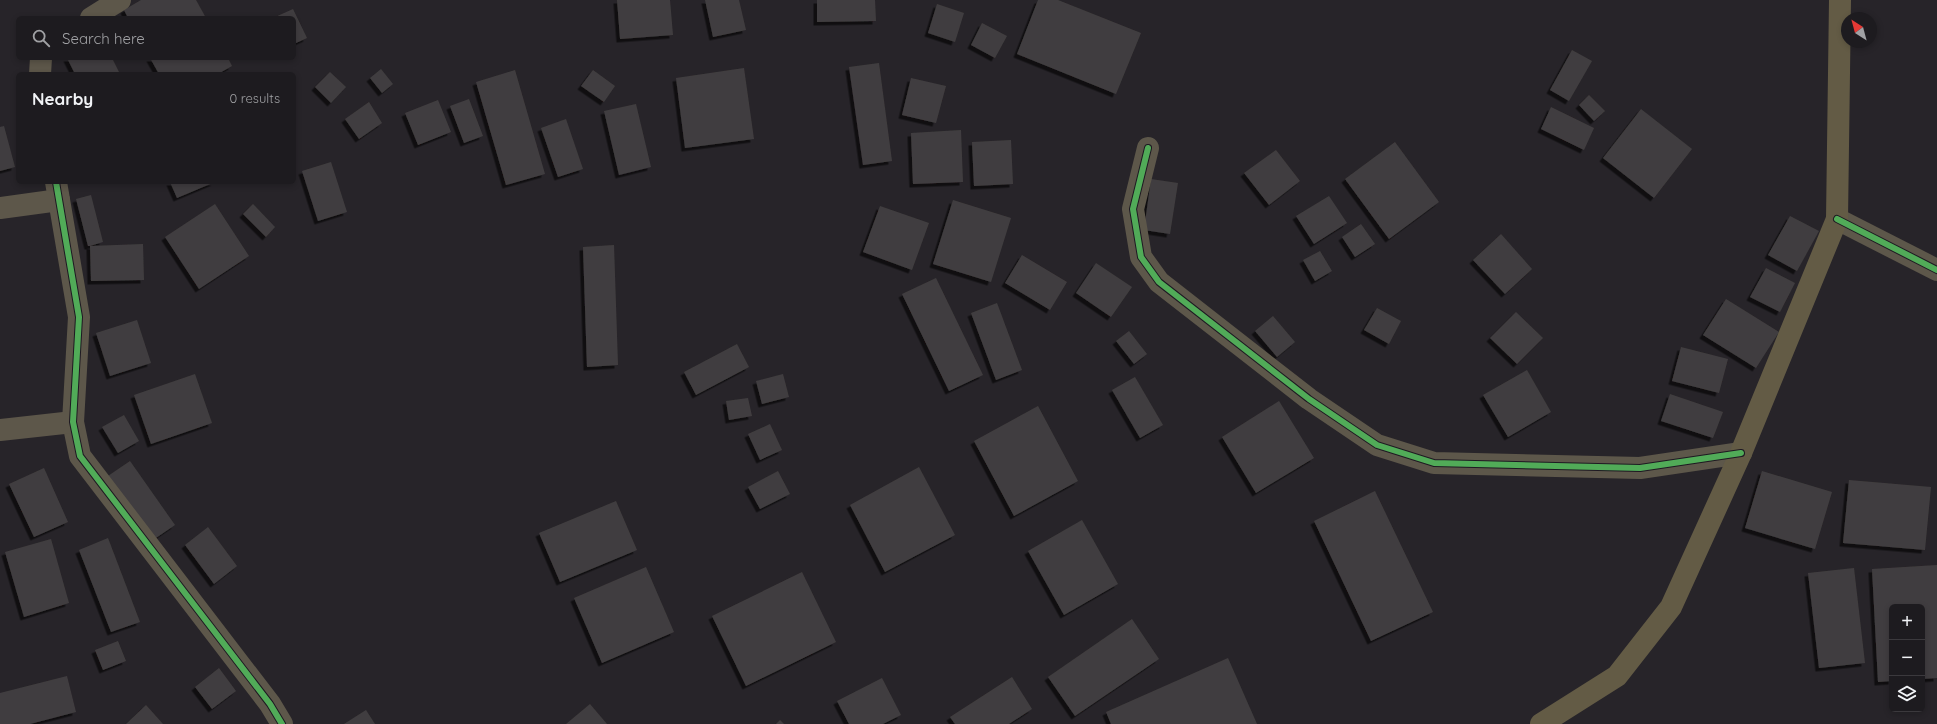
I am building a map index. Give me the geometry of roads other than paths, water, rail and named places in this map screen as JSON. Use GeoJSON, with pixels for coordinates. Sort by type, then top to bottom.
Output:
{"type":"FeatureCollection","features":[{"type":"Feature","properties":{"kind":"highway"},"geometry":{"type":"LineString","coordinates":[[1541,724],[1617,676],[1671,607],[1741,453],[1837,219],[1840,0]]}},
{"type":"Feature","properties":{"kind":"street"},"geometry":{"type":"LineString","coordinates":[[94,16],[120,0]]}},
{"type":"Feature","properties":{"kind":"street"},"geometry":{"type":"LineString","coordinates":[[40,72],[41,60]]}},
{"type":"Feature","properties":{"kind":"street"},"geometry":{"type":"LineString","coordinates":[[1148,148],[1133,209],[1141,257],[1159,282],[1310,399],[1376,445],[1434,464],[1640,468],[1741,453]]}},
{"type":"Feature","properties":{"kind":"street"},"geometry":{"type":"LineString","coordinates":[[0,208],[57,191],[79,317],[73,422],[80,456],[270,704],[282,724]]}},
{"type":"Feature","properties":{"kind":"street"},"geometry":{"type":"LineString","coordinates":[[1837,219],[1937,270]]}},
{"type":"Feature","properties":{"kind":"street"},"geometry":{"type":"LineString","coordinates":[[0,430],[73,422]]}}]}
